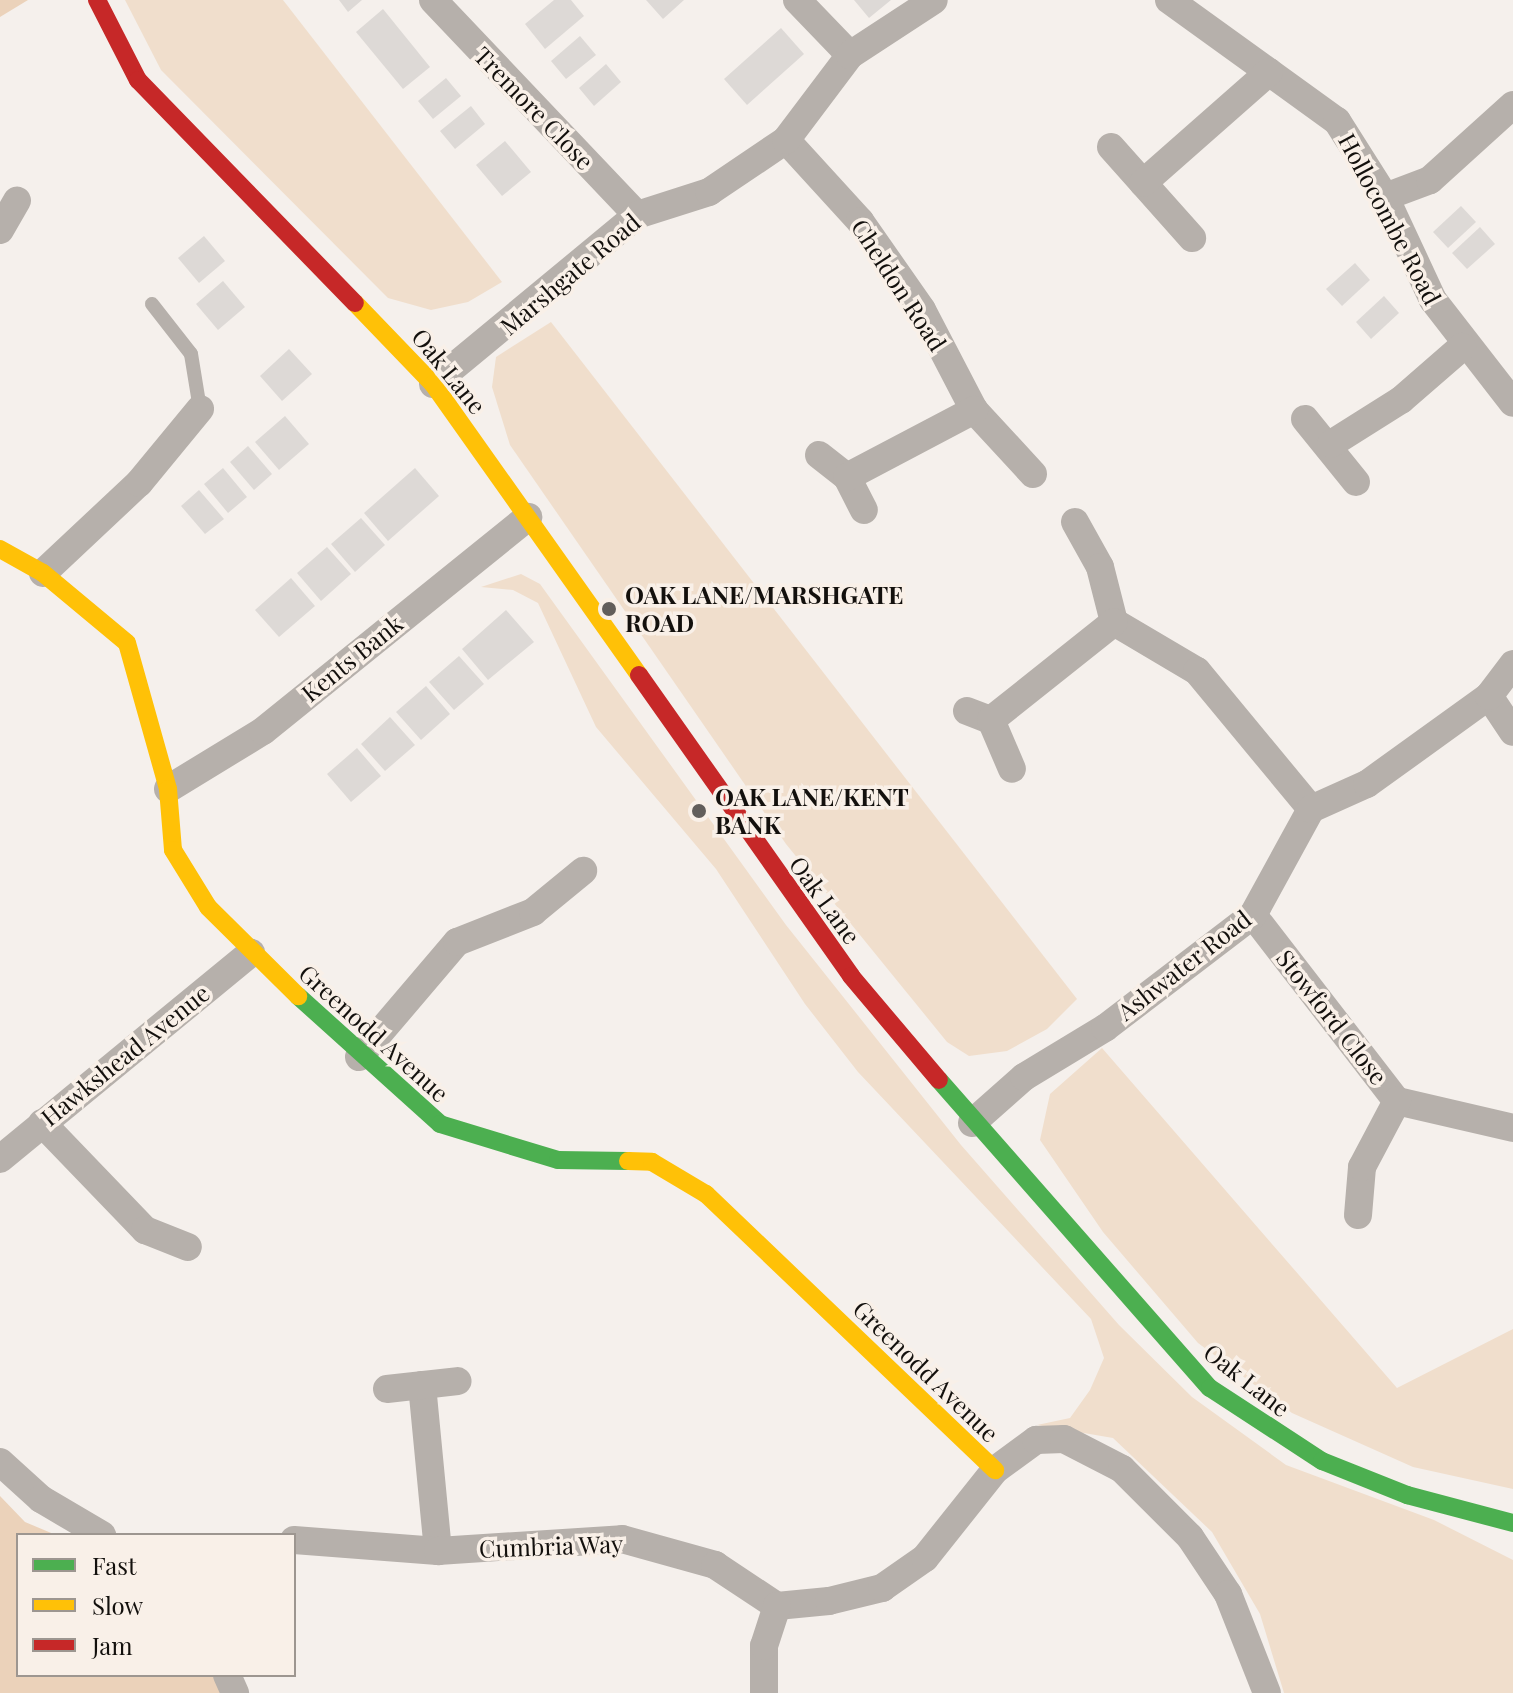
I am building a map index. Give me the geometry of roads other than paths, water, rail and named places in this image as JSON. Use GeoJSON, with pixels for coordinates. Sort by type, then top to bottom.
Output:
{"type":"FeatureCollection","features":[{"type":"Feature","properties":{"kind":"street","name":"Oak Lane"},"geometry":{"type":"LineString","coordinates":[[97,0],[138,80],[433,384],[841,964],[972,1123],[1210,1388],[1322,1461],[1477,1516],[1513,1523]]}},
{"type":"Feature","properties":{"kind":"street","name":"Tremore Close"},"geometry":{"type":"LineString","coordinates":[[433,0],[637,215]]}},
{"type":"Feature","properties":{"kind":"street"},"geometry":{"type":"LineString","coordinates":[[797,0],[850,55]]}},
{"type":"Feature","properties":{"kind":"street","name":"Marshgate Road"},"geometry":{"type":"LineString","coordinates":[[433,384],[637,215],[709,192],[786,140],[850,55],[934,0]]}},
{"type":"Feature","properties":{"kind":"street","name":"Hollocombe Road"},"geometry":{"type":"LineString","coordinates":[[1188,5],[1269,72],[1337,121],[1385,197],[1462,347],[1513,403]]}},
{"type":"Feature","properties":{"kind":"street"},"geometry":{"type":"LineString","coordinates":[[1143,183],[1269,72]]}},
{"type":"Feature","properties":{"kind":"street"},"geometry":{"type":"LineString","coordinates":[[1385,197],[1430,180],[1513,105]]}},
{"type":"Feature","properties":{"kind":"street","name":"Cheldon Road"},"geometry":{"type":"LineString","coordinates":[[786,140],[869,233],[922,310],[974,410],[1033,474]]}},
{"type":"Feature","properties":{"kind":"street"},"geometry":{"type":"LineString","coordinates":[[1111,147],[1192,238]]}},
{"type":"Feature","properties":{"kind":"street"},"geometry":{"type":"LineString","coordinates":[[0,230],[17,200]]}},
{"type":"Feature","properties":{"kind":"street"},"geometry":{"type":"LineString","coordinates":[[1331,444],[1401,400],[1462,347]]}},
{"type":"Feature","properties":{"kind":"street"},"geometry":{"type":"LineString","coordinates":[[43,573],[139,483],[200,409]]}},
{"type":"Feature","properties":{"kind":"street"},"geometry":{"type":"LineString","coordinates":[[847,477],[974,410]]}},
{"type":"Feature","properties":{"kind":"street"},"geometry":{"type":"LineString","coordinates":[[1305,419],[1331,444],[1356,482]]}},
{"type":"Feature","properties":{"kind":"street"},"geometry":{"type":"LineString","coordinates":[[819,455],[847,477],[864,510]]}},
{"type":"Feature","properties":{"kind":"street","name":"Kents Bank"},"geometry":{"type":"LineString","coordinates":[[168,789],[263,731],[528,517]]}},
{"type":"Feature","properties":{"kind":"street"},"geometry":{"type":"LineString","coordinates":[[1075,522],[1100,567],[1114,622],[1197,671],[1311,809],[1367,784],[1489,696],[1513,664]]}},
{"type":"Feature","properties":{"kind":"street","name":"Greenodd Avenue"},"geometry":{"type":"LineString","coordinates":[[0,549],[43,573],[127,643],[168,789],[173,850],[208,907],[359,1057],[440,1124],[558,1160],[652,1162],[706,1194],[995,1470]]}},
{"type":"Feature","properties":{"kind":"street"},"geometry":{"type":"LineString","coordinates":[[1012,769],[979,716],[1114,622]]}},
{"type":"Feature","properties":{"kind":"street"},"geometry":{"type":"LineString","coordinates":[[1489,696],[1513,732]]}},
{"type":"Feature","properties":{"kind":"street","name":"Ashwater Road"},"geometry":{"type":"LineString","coordinates":[[972,1123],[1024,1077],[1105,1028],[1253,915],[1311,809]]}},
{"type":"Feature","properties":{"kind":"street"},"geometry":{"type":"LineString","coordinates":[[359,1057],[457,942],[522,918],[583,871]]}},
{"type":"Feature","properties":{"kind":"street","name":"Stowford Close"},"geometry":{"type":"LineString","coordinates":[[1253,915],[1397,1101],[1513,1128]]}},
{"type":"Feature","properties":{"kind":"street","name":"Hawkshead Avenue"},"geometry":{"type":"LineString","coordinates":[[0,1159],[251,953]]}},
{"type":"Feature","properties":{"kind":"street"},"geometry":{"type":"LineString","coordinates":[[1358,1215],[1362,1167],[1397,1101]]}},
{"type":"Feature","properties":{"kind":"street"},"geometry":{"type":"LineString","coordinates":[[42,1123],[145,1230],[188,1247]]}},
{"type":"Feature","properties":{"kind":"street"},"geometry":{"type":"LineString","coordinates":[[387,1389],[458,1381]]}},
{"type":"Feature","properties":{"kind":"street"},"geometry":{"type":"LineString","coordinates":[[422,1385],[438,1551]]}},
{"type":"Feature","properties":{"kind":"street"},"geometry":{"type":"LineString","coordinates":[[764,1693],[764,1646],[777,1606],[882,1588],[925,1558],[995,1470],[1036,1440],[1064,1439],[1122,1469],[1190,1537],[1228,1594],[1267,1693]]}},
{"type":"Feature","properties":{"kind":"street"},"geometry":{"type":"LineString","coordinates":[[0,1462],[41,1499],[99,1533]]}},
{"type":"Feature","properties":{"kind":"street","name":"Oak Lane"},"geometry":{"type":"LineString","coordinates":[[1477,1516],[1513,1544]]}},
{"type":"Feature","properties":{"kind":"street","name":"Cumbria Way"},"geometry":{"type":"LineString","coordinates":[[296,1540],[438,1551],[622,1539],[715,1565],[777,1606]]}},
{"type":"Feature","properties":{"kind":"lane"},"geometry":{"type":"LineString","coordinates":[[152,304],[191,354],[200,409]]}},
{"type":"Feature","properties":{"kind":"place","name":"OAK LANE/MARSHGATE ROAD"},"geometry":{"type":"Point","coordinates":[609,609]}},
{"type":"Feature","properties":{"kind":"place","name":"OAK LANE/KENT BANK"},"geometry":{"type":"Point","coordinates":[699,811]}}]}
